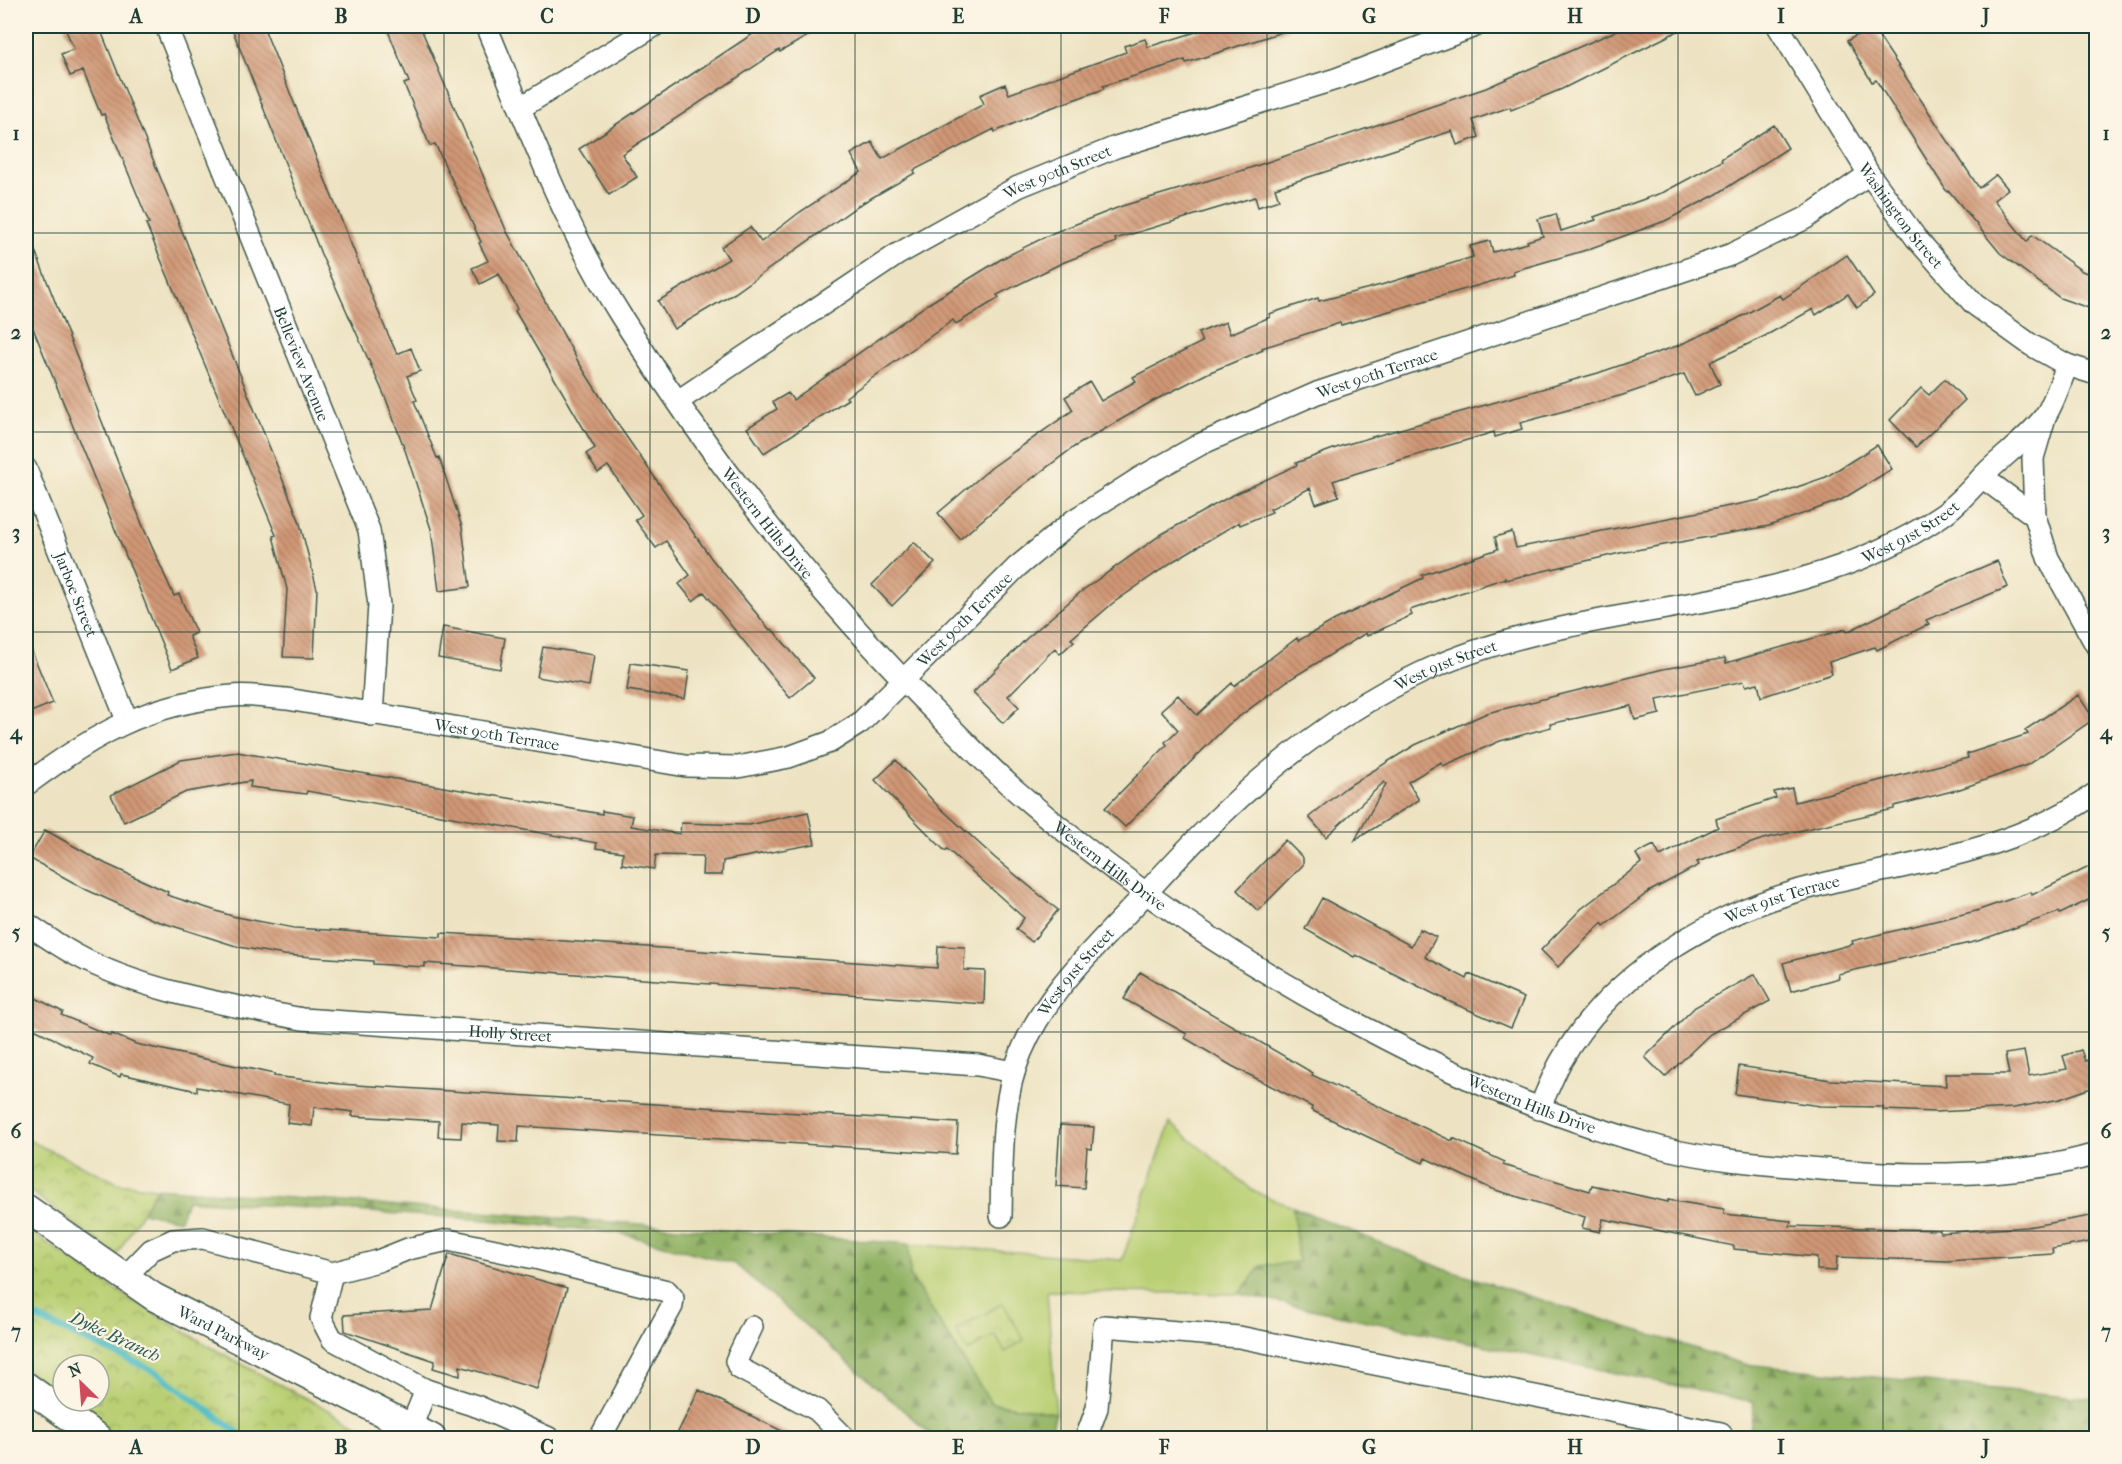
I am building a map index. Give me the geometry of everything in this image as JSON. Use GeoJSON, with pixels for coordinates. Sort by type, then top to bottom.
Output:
{"type":"FeatureCollection","features":[{"type":"Feature","properties":{"kind":"main road","name":"Ward Parkway"},"geometry":{"type":"LineString","coordinates":[[26,1208],[154,1297],[419,1434]]}},
{"type":"Feature","properties":{"kind":"main road"},"geometry":{"type":"LineString","coordinates":[[26,1386],[98,1438]]}},
{"type":"Feature","properties":{"kind":"street","name":"Belleview Avenue"},"geometry":{"type":"LineString","coordinates":[[166,26],[369,530],[379,605],[372,715]]}},
{"type":"Feature","properties":{"kind":"street","name":"Western Hills Drive"},"geometry":{"type":"LineString","coordinates":[[486,26],[576,236],[619,313],[678,401],[797,562],[902,680],[1012,787],[1145,894],[1287,987],[1424,1060],[1539,1109],[1666,1149],[1754,1163],[1855,1172],[2012,1172],[2097,1154]]}},
{"type":"Feature","properties":{"kind":"street"},"geometry":{"type":"LineString","coordinates":[[520,108],[654,26]]}},
{"type":"Feature","properties":{"kind":"street","name":"West 90th Street"},"geometry":{"type":"LineString","coordinates":[[678,401],[898,254],[1018,187],[1116,147],[1336,79],[1475,26]]}},
{"type":"Feature","properties":{"kind":"street","name":"Washington Street"},"geometry":{"type":"LineString","coordinates":[[1778,26],[1869,174],[1916,238],[1974,304],[2031,345],[2067,365]]}},
{"type":"Feature","properties":{"kind":"street","name":"West 90th Terrace"},"geometry":{"type":"LineString","coordinates":[[26,785],[91,739],[127,720],[175,705],[234,695],[287,699],[372,715],[686,765],[738,767],[789,757],[830,742],[860,723],[1017,567],[1074,520],[1138,478],[1201,444],[1317,393],[1730,255],[1806,218],[1869,174]]}},
{"type":"Feature","properties":{"kind":"street"},"geometry":{"type":"LineString","coordinates":[[2067,365],[2097,374]]}},
{"type":"Feature","properties":{"kind":"street","name":"West 91st Street"},"geometry":{"type":"LineString","coordinates":[[1001,1216],[1003,1148],[1014,1072],[1039,1017],[1074,973],[1180,855],[1247,790],[1272,770],[1334,723],[1422,672],[1520,638],[1783,584],[1845,566],[1889,547],[1944,514],[2046,415],[2067,365]]}},
{"type":"Feature","properties":{"kind":"street"},"geometry":{"type":"LineString","coordinates":[[2046,415],[2033,458],[2035,516],[2048,558],[2097,645]]}},
{"type":"Feature","properties":{"kind":"street","name":"Jarboe Street"},"geometry":{"type":"LineString","coordinates":[[26,470],[127,720]]}},
{"type":"Feature","properties":{"kind":"street"},"geometry":{"type":"LineString","coordinates":[[1982,477],[2035,516]]}},
{"type":"Feature","properties":{"kind":"street","name":"West 91st Terrace"},"geometry":{"type":"LineString","coordinates":[[1539,1109],[1559,1064],[1590,1020],[1634,975],[1680,942],[1731,915],[1775,898],[1822,884],[1953,857],[2026,832],[2071,811],[2097,793]]}},
{"type":"Feature","properties":{"kind":"street","name":"Holly Street"},"geometry":{"type":"LineString","coordinates":[[26,923],[77,956],[146,984],[228,1005],[302,1019],[978,1065],[1014,1072]]}},
{"type":"Feature","properties":{"kind":"street"},"geometry":{"type":"LineString","coordinates":[[125,1276],[151,1250],[173,1240],[203,1238],[332,1273],[378,1261],[408,1249],[448,1240],[539,1259],[668,1292],[673,1298],[672,1306],[600,1438]]}},
{"type":"Feature","properties":{"kind":"street"},"geometry":{"type":"LineString","coordinates":[[332,1273],[321,1318],[332,1339],[426,1390],[479,1407],[549,1438]]}},
{"type":"Feature","properties":{"kind":"street"},"geometry":{"type":"LineString","coordinates":[[1086,1438],[1097,1408],[1104,1326],[1239,1337],[1721,1433],[1721,1438]]}},
{"type":"Feature","properties":{"kind":"street"},"geometry":{"type":"LineString","coordinates":[[752,1328],[736,1361],[739,1368],[817,1410],[845,1438]]}},
{"type":"Feature","properties":{"kind":"street"},"geometry":{"type":"LineString","coordinates":[[419,1434],[426,1390]]}},
{"type":"Feature","properties":{"kind":"green space"},"geometry":{"type":"Polygon","coordinates":[[[1170,1123],[1255,1192],[1293,1207],[1298,1262],[1261,1266],[1239,1294],[1047,1291],[1056,1413],[991,1403],[910,1276],[909,1244],[1122,1260],[1170,1123]]]}},
{"type":"Feature","properties":{"kind":"green space"},"geometry":{"type":"Polygon","coordinates":[[[26,1139],[118,1183],[156,1188],[117,1255],[26,1188],[26,1139]]]}},
{"type":"Feature","properties":{"kind":"green space"},"geometry":{"type":"Polygon","coordinates":[[[156,1188],[909,1244],[910,1276],[991,1403],[1056,1413],[1049,1438],[935,1438],[735,1264],[619,1233],[475,1219],[187,1200],[180,1220],[141,1212],[156,1188]]]}},
{"type":"Feature","properties":{"kind":"green space"},"geometry":{"type":"Polygon","coordinates":[[[1293,1207],[1444,1269],[1744,1364],[2096,1399],[2096,1438],[1749,1438],[1754,1402],[1239,1294],[1261,1266],[1298,1262],[1293,1207]]]}},
{"type":"Feature","properties":{"kind":"green space"},"geometry":{"type":"Polygon","coordinates":[[[26,1228],[150,1311],[280,1385],[369,1430],[379,1438],[120,1438],[86,1413],[111,1413],[111,1353],[51,1353],[51,1388],[26,1369],[26,1228]]]}},
{"type":"Feature","properties":{"kind":"green space"},"geometry":{"type":"Polygon","coordinates":[[[1003,1303],[1024,1340],[1005,1352],[995,1335],[968,1351],[956,1330],[1003,1303]]]}},
{"type":"Feature","properties":{"kind":"building"},"geometry":{"type":"Polygon","coordinates":[[[64,26],[99,26],[299,520],[317,589],[314,658],[283,657],[287,589],[273,536],[276,535],[146,224],[149,223],[104,114],[101,115],[83,71],[70,76],[61,54],[74,49],[64,26]]]}},
{"type":"Feature","properties":{"kind":"building"},"geometry":{"type":"Polygon","coordinates":[[[231,26],[263,26],[397,354],[411,348],[420,371],[407,376],[417,400],[414,401],[437,458],[439,457],[462,527],[470,587],[439,591],[431,529],[406,453],[386,399],[321,254],[231,26]]]}},
{"type":"Feature","properties":{"kind":"building"},"geometry":{"type":"Polygon","coordinates":[[[386,26],[420,26],[506,230],[579,363],[621,429],[711,558],[770,630],[772,629],[814,678],[790,698],[704,592],[693,601],[679,584],[690,575],[666,541],[656,548],[635,520],[642,515],[608,466],[598,473],[586,454],[595,448],[515,311],[517,309],[499,274],[480,284],[472,268],[488,261],[435,144],[430,146],[404,84],[409,82],[386,26]]]}},
{"type":"Feature","properties":{"kind":"building"},"geometry":{"type":"Polygon","coordinates":[[[770,26],[825,26],[780,52],[779,50],[622,154],[637,177],[609,195],[579,149],[754,33],[770,26]]]}},
{"type":"Feature","properties":{"kind":"building"},"geometry":{"type":"Polygon","coordinates":[[[1215,26],[1287,26],[1288,30],[1186,63],[1185,60],[1103,86],[1104,89],[1042,111],[995,132],[994,129],[914,170],[915,173],[859,205],[735,293],[674,329],[658,301],[729,259],[721,247],[750,227],[761,242],[800,212],[861,172],[851,154],[872,142],[882,159],[984,104],[980,95],[1005,84],[1009,94],[1126,52],[1124,46],[1145,39],[1148,47],[1215,26]]]}},
{"type":"Feature","properties":{"kind":"building"},"geometry":{"type":"Polygon","coordinates":[[[1627,26],[1688,26],[1562,89],[1511,110],[1510,107],[1473,120],[1479,137],[1457,145],[1452,131],[1275,188],[1279,200],[1258,207],[1255,197],[1115,239],[1116,242],[1062,263],[997,295],[999,298],[956,324],[953,320],[846,397],[848,399],[764,453],[747,428],[777,409],[773,402],[788,393],[793,400],[928,304],[1003,258],[1053,233],[1122,206],[1247,169],[1486,88],[1627,26]]]}},
{"type":"Feature","properties":{"kind":"building"},"geometry":{"type":"Polygon","coordinates":[[[1872,26],[1979,188],[1996,175],[2008,189],[1994,200],[2027,242],[2032,235],[2082,271],[2097,277],[2097,311],[2060,298],[2000,253],[1949,191],[1947,192],[1876,80],[1872,82],[1847,41],[1872,26]]]}},
{"type":"Feature","properties":{"kind":"building"},"geometry":{"type":"Polygon","coordinates":[[[1774,125],[1788,148],[1717,194],[1665,221],[1583,251],[1513,271],[1514,275],[1341,325],[1340,323],[1262,348],[1263,350],[1208,373],[1151,402],[1074,447],[1022,486],[960,539],[938,513],[991,468],[1073,410],[1065,397],[1090,382],[1101,401],[1136,381],[1133,377],[1202,342],[1198,333],[1226,322],[1230,334],[1270,317],[1269,314],[1318,298],[1319,301],[1381,285],[1473,257],[1470,246],[1490,241],[1493,252],[1528,243],[1527,241],[1543,236],[1538,219],[1556,214],[1561,231],[1596,220],[1594,217],[1664,192],[1722,161],[1721,159],[1774,125]]]}},
{"type":"Feature","properties":{"kind":"building"},"geometry":{"type":"Polygon","coordinates":[[[27,230],[144,529],[174,596],[179,594],[196,633],[189,636],[198,658],[172,669],[26,311],[27,230]]]}},
{"type":"Feature","properties":{"kind":"building"},"geometry":{"type":"Polygon","coordinates":[[[1847,255],[1874,295],[1857,308],[1848,294],[1816,315],[1813,309],[1765,336],[1710,362],[1720,384],[1695,396],[1684,374],[1623,395],[1520,423],[1522,429],[1495,437],[1494,432],[1333,481],[1339,496],[1316,504],[1310,488],[1270,509],[1272,512],[1240,525],[1239,522],[1175,560],[1113,603],[1071,639],[1074,641],[1060,654],[1055,648],[1008,696],[1019,707],[1003,723],[973,693],[1026,639],[1083,590],[1162,534],[1229,497],[1297,465],[1296,463],[1344,445],[1598,373],[1677,346],[1735,320],[1780,295],[1783,299],[1847,255]]]}},
{"type":"Feature","properties":{"kind":"building"},"geometry":{"type":"Polygon","coordinates":[[[1945,379],[1965,400],[1916,447],[1890,420],[1921,388],[1929,395],[1945,379]]]}},
{"type":"Feature","properties":{"kind":"building"},"geometry":{"type":"Polygon","coordinates":[[[1877,445],[1892,469],[1841,500],[1769,526],[1620,553],[1505,580],[1505,578],[1410,610],[1412,615],[1367,636],[1366,633],[1287,681],[1228,725],[1125,827],[1105,808],[1167,745],[1165,742],[1178,730],[1161,710],[1178,695],[1197,715],[1232,683],[1234,686],[1297,638],[1298,641],[1335,620],[1423,578],[1422,575],[1498,549],[1495,537],[1512,532],[1516,548],[1760,500],[1826,477],[1877,445]]]}},
{"type":"Feature","properties":{"kind":"building"},"geometry":{"type":"Polygon","coordinates":[[[914,542],[935,563],[892,606],[872,585],[914,542]]]}},
{"type":"Feature","properties":{"kind":"building"},"geometry":{"type":"Polygon","coordinates":[[[1997,561],[2008,587],[1926,620],[1929,624],[1877,650],[1875,647],[1829,662],[1832,674],[1761,697],[1758,683],[1746,686],[1744,681],[1657,699],[1660,714],[1635,720],[1631,706],[1550,724],[1551,727],[1500,741],[1443,766],[1441,762],[1408,782],[1419,800],[1355,840],[1386,784],[1384,782],[1326,837],[1309,817],[1345,788],[1415,745],[1487,713],[1663,669],[1725,658],[1726,663],[1846,629],[1847,632],[1952,580],[1997,561]]]}},
{"type":"Feature","properties":{"kind":"building"},"geometry":{"type":"Polygon","coordinates":[[[443,627],[505,638],[500,669],[438,658],[443,627]]]}},
{"type":"Feature","properties":{"kind":"building"},"geometry":{"type":"Polygon","coordinates":[[[26,637],[53,703],[26,714],[26,637]]]}},
{"type":"Feature","properties":{"kind":"building"},"geometry":{"type":"Polygon","coordinates":[[[543,647],[594,655],[589,686],[537,677],[543,647]]]}},
{"type":"Feature","properties":{"kind":"building"},"geometry":{"type":"Polygon","coordinates":[[[631,663],[689,671],[685,699],[627,690],[631,663]]]}},
{"type":"Feature","properties":{"kind":"building"},"geometry":{"type":"Polygon","coordinates":[[[2078,695],[2094,719],[2027,765],[1960,789],[1894,806],[1894,809],[1763,839],[1697,862],[1699,865],[1650,891],[1604,926],[1602,923],[1558,967],[1541,950],[1581,909],[1641,863],[1636,854],[1654,845],[1660,856],[1718,827],[1716,819],[1776,798],[1774,792],[1792,788],[1795,802],[1968,758],[1967,754],[2028,734],[2025,730],[2078,695]]]}},
{"type":"Feature","properties":{"kind":"building"},"geometry":{"type":"Polygon","coordinates":[[[237,752],[602,814],[602,811],[633,816],[631,826],[680,834],[681,823],[749,825],[808,812],[815,844],[723,861],[722,875],[702,875],[703,856],[656,855],[654,869],[622,864],[623,852],[596,848],[597,843],[307,791],[306,794],[250,787],[251,781],[186,792],[124,822],[111,795],[181,760],[237,752]]]}},
{"type":"Feature","properties":{"kind":"building"},"geometry":{"type":"Polygon","coordinates":[[[896,760],[935,803],[995,858],[1058,910],[1032,942],[1016,929],[1024,918],[947,849],[945,851],[875,780],[896,760]]]}},
{"type":"Feature","properties":{"kind":"building"},"geometry":{"type":"Polygon","coordinates":[[[45,830],[106,864],[168,892],[167,895],[232,916],[294,928],[441,937],[441,933],[510,937],[937,968],[938,946],[965,947],[964,970],[985,971],[984,1004],[425,963],[425,967],[373,964],[373,961],[284,955],[239,947],[154,920],[87,890],[29,858],[45,830]]]}},
{"type":"Feature","properties":{"kind":"building"},"geometry":{"type":"Polygon","coordinates":[[[1285,840],[1303,858],[1303,865],[1258,911],[1237,890],[1285,840]]]}},
{"type":"Feature","properties":{"kind":"building"},"geometry":{"type":"Polygon","coordinates":[[[2097,863],[2097,896],[2060,914],[2059,912],[1978,941],[1838,974],[1839,978],[1791,991],[1783,963],[1853,944],[1852,941],[1976,911],[2031,892],[2032,895],[2097,863]]]}},
{"type":"Feature","properties":{"kind":"building"},"geometry":{"type":"Polygon","coordinates":[[[1322,898],[1411,946],[1420,929],[1436,937],[1425,957],[1467,979],[1469,974],[1524,998],[1511,1028],[1448,1001],[1356,955],[1354,957],[1305,929],[1322,898]]]}},
{"type":"Feature","properties":{"kind":"building"},"geometry":{"type":"Polygon","coordinates":[[[1140,972],[1313,1073],[1312,1075],[1452,1141],[1453,1138],[1505,1162],[1503,1165],[1590,1191],[1592,1185],[1668,1202],[1668,1200],[1724,1209],[1724,1214],[1791,1221],[1790,1226],[1940,1230],[1940,1233],[2027,1227],[2090,1216],[2095,1241],[2052,1249],[2053,1254],[1947,1261],[1837,1257],[1836,1271],[1817,1270],[1817,1257],[1734,1249],[1734,1246],[1603,1219],[1600,1232],[1582,1228],[1585,1217],[1492,1189],[1425,1158],[1423,1163],[1311,1110],[1312,1107],[1232,1066],[1185,1038],[1187,1034],[1124,999],[1140,972]]]}},
{"type":"Feature","properties":{"kind":"building"},"geometry":{"type":"Polygon","coordinates":[[[1755,974],[1770,1001],[1710,1034],[1665,1077],[1645,1057],[1695,1007],[1755,974]]]}},
{"type":"Feature","properties":{"kind":"building"},"geometry":{"type":"Polygon","coordinates":[[[26,993],[63,1012],[61,1015],[111,1036],[112,1034],[136,1044],[274,1074],[274,1076],[340,1084],[958,1123],[956,1154],[519,1126],[518,1142],[498,1141],[499,1125],[462,1122],[461,1138],[438,1137],[439,1121],[352,1116],[353,1112],[314,1107],[312,1126],[287,1123],[289,1104],[197,1087],[197,1091],[121,1074],[120,1077],[90,1064],[93,1058],[26,1025],[26,993]]]}},
{"type":"Feature","properties":{"kind":"building"},"geometry":{"type":"Polygon","coordinates":[[[2081,1050],[2085,1061],[2097,1057],[2097,1086],[2060,1099],[2014,1108],[1936,1112],[1883,1110],[1883,1107],[1820,1106],[1735,1094],[1739,1066],[1831,1080],[1946,1086],[1945,1074],[2009,1074],[2005,1054],[2024,1051],[2029,1076],[2067,1069],[2063,1056],[2081,1050]]]}},
{"type":"Feature","properties":{"kind":"building"},"geometry":{"type":"Polygon","coordinates":[[[1060,1125],[1094,1127],[1092,1149],[1087,1148],[1084,1188],[1056,1186],[1060,1125]]]}},
{"type":"Feature","properties":{"kind":"building"},"geometry":{"type":"Polygon","coordinates":[[[449,1254],[567,1288],[537,1389],[460,1366],[460,1376],[433,1368],[435,1361],[345,1331],[344,1315],[432,1310],[449,1254]]]}},
{"type":"Feature","properties":{"kind":"building"},"geometry":{"type":"Polygon","coordinates":[[[699,1390],[796,1438],[675,1438],[699,1390]]]}},
{"type":"Feature","properties":{"kind":"waterway","name":"Dyke Branch"},"geometry":{"type":"LineString","coordinates":[[26,1313],[157,1372],[245,1438]]}}]}
